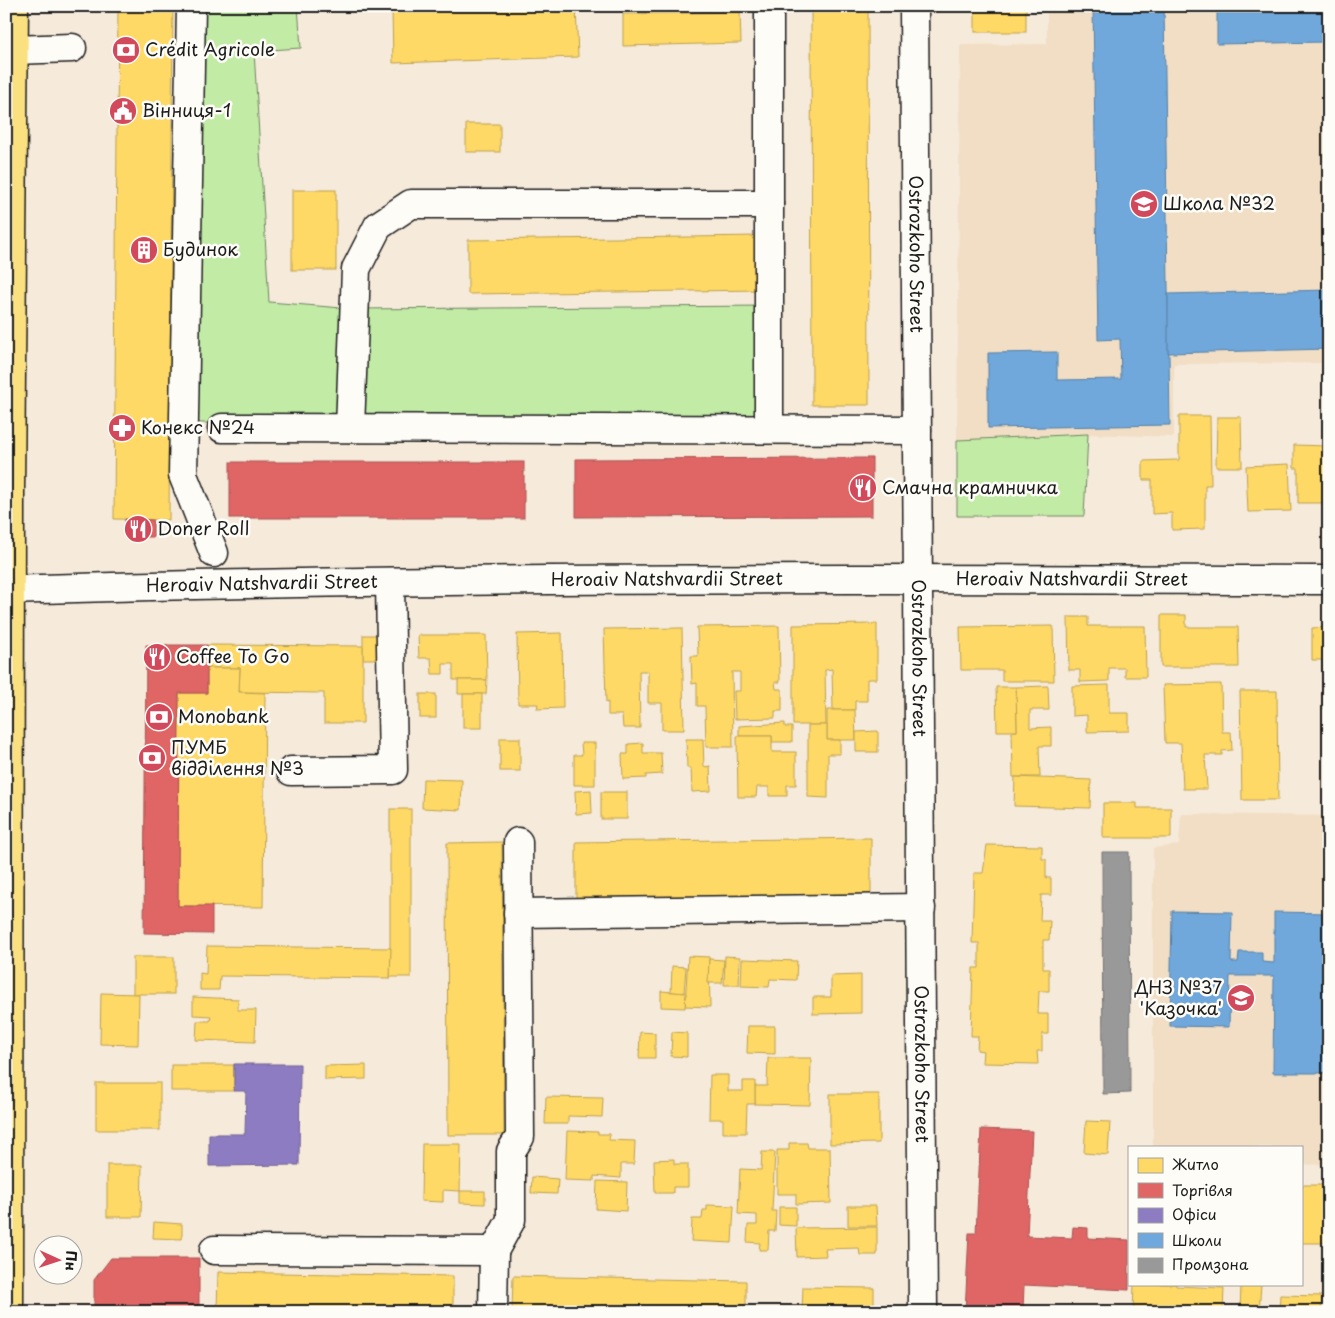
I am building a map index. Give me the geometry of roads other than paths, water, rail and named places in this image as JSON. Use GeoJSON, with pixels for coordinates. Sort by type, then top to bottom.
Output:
{"type":"FeatureCollection","features":[{"type":"Feature","properties":{"kind":"main road"},"geometry":{"type":"LineString","coordinates":[[9,1312],[8,590],[14,6]]}},
{"type":"Feature","properties":{"kind":"street"},"geometry":{"type":"LineString","coordinates":[[191,6],[183,475],[214,553]]}},
{"type":"Feature","properties":{"kind":"street"},"geometry":{"type":"LineString","coordinates":[[769,429],[769,13],[772,6]]}},
{"type":"Feature","properties":{"kind":"street","name":"Ostrozkoho Street"},"geometry":{"type":"LineString","coordinates":[[914,6],[924,1312]]}},
{"type":"Feature","properties":{"kind":"street"},"geometry":{"type":"LineString","coordinates":[[13,50],[72,48]]}},
{"type":"Feature","properties":{"kind":"street"},"geometry":{"type":"LineString","coordinates":[[350,428],[356,269],[378,226],[411,204],[769,204]]}},
{"type":"Feature","properties":{"kind":"street"},"geometry":{"type":"LineString","coordinates":[[222,428],[917,430]]}},
{"type":"Feature","properties":{"kind":"street","name":"Heroaiv Natshvardii Street"},"geometry":{"type":"LineString","coordinates":[[8,590],[390,582],[919,579],[1329,580]]}},
{"type":"Feature","properties":{"kind":"street"},"geometry":{"type":"LineString","coordinates":[[291,771],[393,770],[390,582]]}},
{"type":"Feature","properties":{"kind":"street"},"geometry":{"type":"LineString","coordinates":[[493,1312],[494,1251],[511,1220],[511,1152],[520,1137],[518,842]]}},
{"type":"Feature","properties":{"kind":"street"},"geometry":{"type":"LineString","coordinates":[[518,913],[921,908]]}},
{"type":"Feature","properties":{"kind":"street"},"geometry":{"type":"LineString","coordinates":[[214,1250],[494,1251]]}},
{"type":"Feature","properties":{"kind":"place","name":"Crédit Agricole"},"geometry":{"type":"Point","coordinates":[126,50]}},
{"type":"Feature","properties":{"kind":"place","name":"Вінниця-1"},"geometry":{"type":"Point","coordinates":[123,111]}},
{"type":"Feature","properties":{"kind":"place","name":"Школа №32"},"geometry":{"type":"Point","coordinates":[1144,204]}},
{"type":"Feature","properties":{"kind":"place","name":"Будинок"},"geometry":{"type":"Point","coordinates":[144,250]}},
{"type":"Feature","properties":{"kind":"place","name":"Конекс №24"},"geometry":{"type":"Point","coordinates":[122,428]}},
{"type":"Feature","properties":{"kind":"place","name":"Смачна крамничка"},"geometry":{"type":"Point","coordinates":[863,488]}},
{"type":"Feature","properties":{"kind":"place","name":"Doner Roll"},"geometry":{"type":"Point","coordinates":[138,529]}},
{"type":"Feature","properties":{"kind":"place","name":"Coffee To Go"},"geometry":{"type":"Point","coordinates":[157,657]}},
{"type":"Feature","properties":{"kind":"place","name":"Monobank"},"geometry":{"type":"Point","coordinates":[159,717]}},
{"type":"Feature","properties":{"kind":"place","name":"ПУМБ відділення №3"},"geometry":{"type":"Point","coordinates":[152,758]}},
{"type":"Feature","properties":{"kind":"place","name":"ДНЗ №37 'Казочка'"},"geometry":{"type":"Point","coordinates":[1241,998]}}]}
